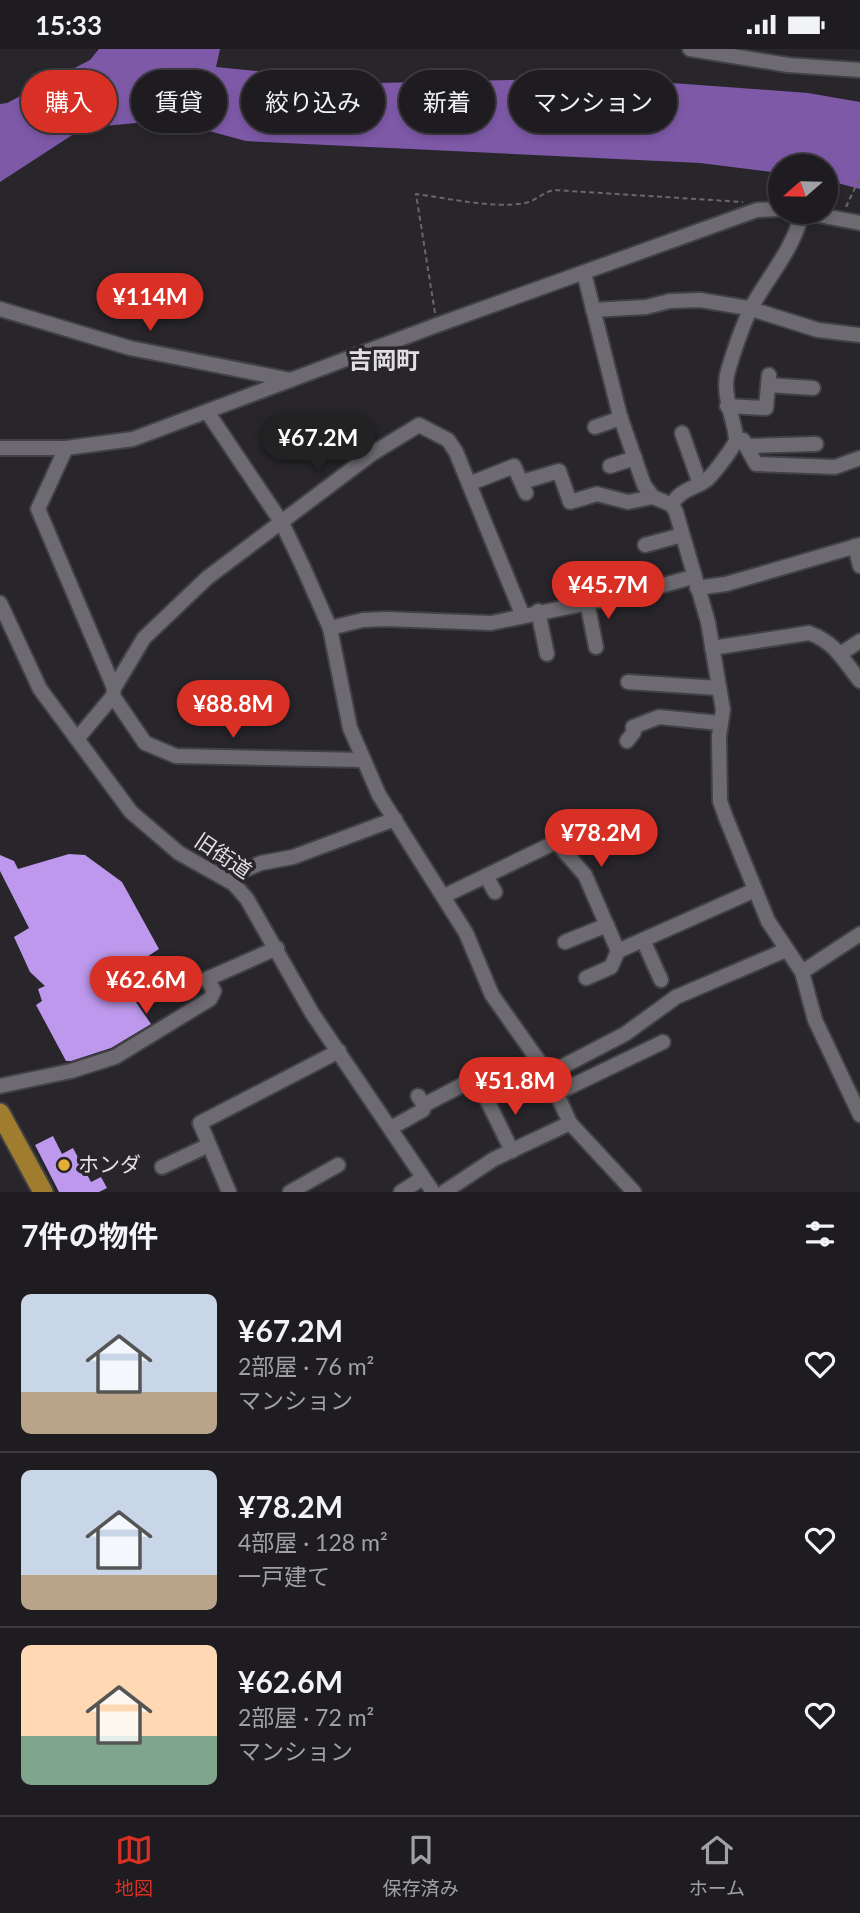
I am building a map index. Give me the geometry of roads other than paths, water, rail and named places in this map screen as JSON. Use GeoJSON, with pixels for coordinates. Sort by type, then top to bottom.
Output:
{"type":"FeatureCollection","features":[{"type":"Feature","properties":{"kind":"highway"},"geometry":{"type":"LineString","coordinates":[[0,1113],[43,1192]]}},
{"type":"Feature","properties":{"kind":"street"},"geometry":{"type":"LineString","coordinates":[[690,49],[788,65],[860,70]]}},
{"type":"Feature","properties":{"kind":"street"},"geometry":{"type":"LineString","coordinates":[[0,448],[66,448],[133,439],[437,325],[757,210],[768,210]]}},
{"type":"Feature","properties":{"kind":"street"},"geometry":{"type":"LineString","coordinates":[[838,219],[860,223]]}},
{"type":"Feature","properties":{"kind":"street"},"geometry":{"type":"LineString","coordinates":[[800,224],[781,262],[751,309],[726,378],[727,406],[741,441],[756,464],[835,467],[860,458]]}},
{"type":"Feature","properties":{"kind":"street"},"geometry":{"type":"LineString","coordinates":[[584,274],[621,418],[644,485],[653,497],[672,505],[695,582],[712,648],[723,710],[720,723],[720,801],[768,921],[802,972],[816,1020],[860,1115]]}},
{"type":"Feature","properties":{"kind":"street"},"geometry":{"type":"LineString","coordinates":[[593,310],[700,300],[751,309],[818,330],[860,335]]}},
{"type":"Feature","properties":{"kind":"street"},"geometry":{"type":"LineString","coordinates":[[0,309],[130,348],[291,380]]}},
{"type":"Feature","properties":{"kind":"street"},"geometry":{"type":"LineString","coordinates":[[727,406],[766,408],[768,380],[813,388]]}},
{"type":"Feature","properties":{"kind":"street"},"geometry":{"type":"LineString","coordinates":[[208,413],[282,523],[330,628],[350,728],[379,795],[467,933],[492,995],[548,1074],[570,1123],[634,1192]]}},
{"type":"Feature","properties":{"kind":"street"},"geometry":{"type":"LineString","coordinates":[[595,427],[621,418]]}},
{"type":"Feature","properties":{"kind":"street"},"geometry":{"type":"LineString","coordinates":[[77,739],[113,692],[144,638],[207,578],[373,453],[419,425],[448,440],[469,484],[522,614]]}},
{"type":"Feature","properties":{"kind":"street"},"geometry":{"type":"LineString","coordinates":[[682,433],[700,484]]}},
{"type":"Feature","properties":{"kind":"street"},"geometry":{"type":"LineString","coordinates":[[672,505],[682,491],[710,477],[735,443],[816,444]]}},
{"type":"Feature","properties":{"kind":"street"},"geometry":{"type":"LineString","coordinates":[[66,448],[38,509],[113,692],[145,743],[176,756],[363,759]]}},
{"type":"Feature","properties":{"kind":"street"},"geometry":{"type":"LineString","coordinates":[[610,466],[635,458]]}},
{"type":"Feature","properties":{"kind":"street"},"geometry":{"type":"LineString","coordinates":[[469,484],[514,466],[524,487],[559,471],[570,502],[597,494],[628,502],[653,497]]}},
{"type":"Feature","properties":{"kind":"street"},"geometry":{"type":"LineString","coordinates":[[645,545],[682,535]]}},
{"type":"Feature","properties":{"kind":"street"},"geometry":{"type":"LineString","coordinates":[[330,628],[363,620],[386,619],[475,624],[695,582],[726,584],[858,546],[860,566]]}},
{"type":"Feature","properties":{"kind":"street"},"geometry":{"type":"LineString","coordinates":[[587,602],[596,647]]}},
{"type":"Feature","properties":{"kind":"street","name":"旧街道"},"geometry":{"type":"LineString","coordinates":[[0,603],[40,689],[131,812],[179,853],[234,884],[247,899],[312,1013],[433,1192]]}},
{"type":"Feature","properties":{"kind":"street"},"geometry":{"type":"LineString","coordinates":[[538,611],[547,654]]}},
{"type":"Feature","properties":{"kind":"street"},"geometry":{"type":"LineString","coordinates":[[0,624],[6,635],[14,636]]}},
{"type":"Feature","properties":{"kind":"street"},"geometry":{"type":"LineString","coordinates":[[712,648],[809,633],[824,638],[860,681]]}},
{"type":"Feature","properties":{"kind":"street"},"geometry":{"type":"LineString","coordinates":[[842,657],[860,641]]}},
{"type":"Feature","properties":{"kind":"street"},"geometry":{"type":"LineString","coordinates":[[842,657],[860,649]]}},
{"type":"Feature","properties":{"kind":"street"},"geometry":{"type":"LineString","coordinates":[[628,682],[718,688]]}},
{"type":"Feature","properties":{"kind":"street"},"geometry":{"type":"LineString","coordinates":[[627,741],[635,732],[632,727],[659,717],[720,723]]}},
{"type":"Feature","properties":{"kind":"street"},"geometry":{"type":"LineString","coordinates":[[234,884],[242,871],[261,863],[293,857],[395,819]]}},
{"type":"Feature","properties":{"kind":"street"},"geometry":{"type":"LineString","coordinates":[[444,896],[556,842],[585,875],[618,951]]}},
{"type":"Feature","properties":{"kind":"street"},"geometry":{"type":"LineString","coordinates":[[486,876],[495,892]]}},
{"type":"Feature","properties":{"kind":"street"},"geometry":{"type":"LineString","coordinates":[[586,978],[611,967],[618,951],[755,890]]}},
{"type":"Feature","properties":{"kind":"street"},"geometry":{"type":"LineString","coordinates":[[565,943],[607,925]]}},
{"type":"Feature","properties":{"kind":"street"},"geometry":{"type":"LineString","coordinates":[[802,972],[860,935]]}},
{"type":"Feature","properties":{"kind":"street"},"geometry":{"type":"LineString","coordinates":[[643,940],[661,980]]}},
{"type":"Feature","properties":{"kind":"street"},"geometry":{"type":"LineString","coordinates":[[0,1086],[116,1057],[210,999],[214,991],[207,979],[277,948]]}},
{"type":"Feature","properties":{"kind":"street"},"geometry":{"type":"LineString","coordinates":[[548,1074],[625,1034],[677,997],[786,950]]}},
{"type":"Feature","properties":{"kind":"street"},"geometry":{"type":"LineString","coordinates":[[556,1093],[663,1042]]}},
{"type":"Feature","properties":{"kind":"street"},"geometry":{"type":"LineString","coordinates":[[229,1192],[200,1123],[339,1051]]}},
{"type":"Feature","properties":{"kind":"street"},"geometry":{"type":"LineString","coordinates":[[391,1128],[423,1110],[421,1100],[463,1081]]}},
{"type":"Feature","properties":{"kind":"street"},"geometry":{"type":"LineString","coordinates":[[486,1098],[512,1151]]}},
{"type":"Feature","properties":{"kind":"street"},"geometry":{"type":"LineString","coordinates":[[444,1192],[512,1151],[570,1123]]}},
{"type":"Feature","properties":{"kind":"street"},"geometry":{"type":"LineString","coordinates":[[162,1167],[209,1145]]}},
{"type":"Feature","properties":{"kind":"street"},"geometry":{"type":"LineString","coordinates":[[289,1192],[338,1165]]}},
{"type":"Feature","properties":{"kind":"street"},"geometry":{"type":"LineString","coordinates":[[401,1192],[423,1178]]}},
{"type":"Feature","properties":{"kind":"place","name":"ホンダ"},"geometry":{"type":"Point","coordinates":[64,1165]}},
{"type":"Feature","properties":{"kind":"district","name":"吉岡町"},"geometry":{"type":"Point","coordinates":[384,361]}}]}
